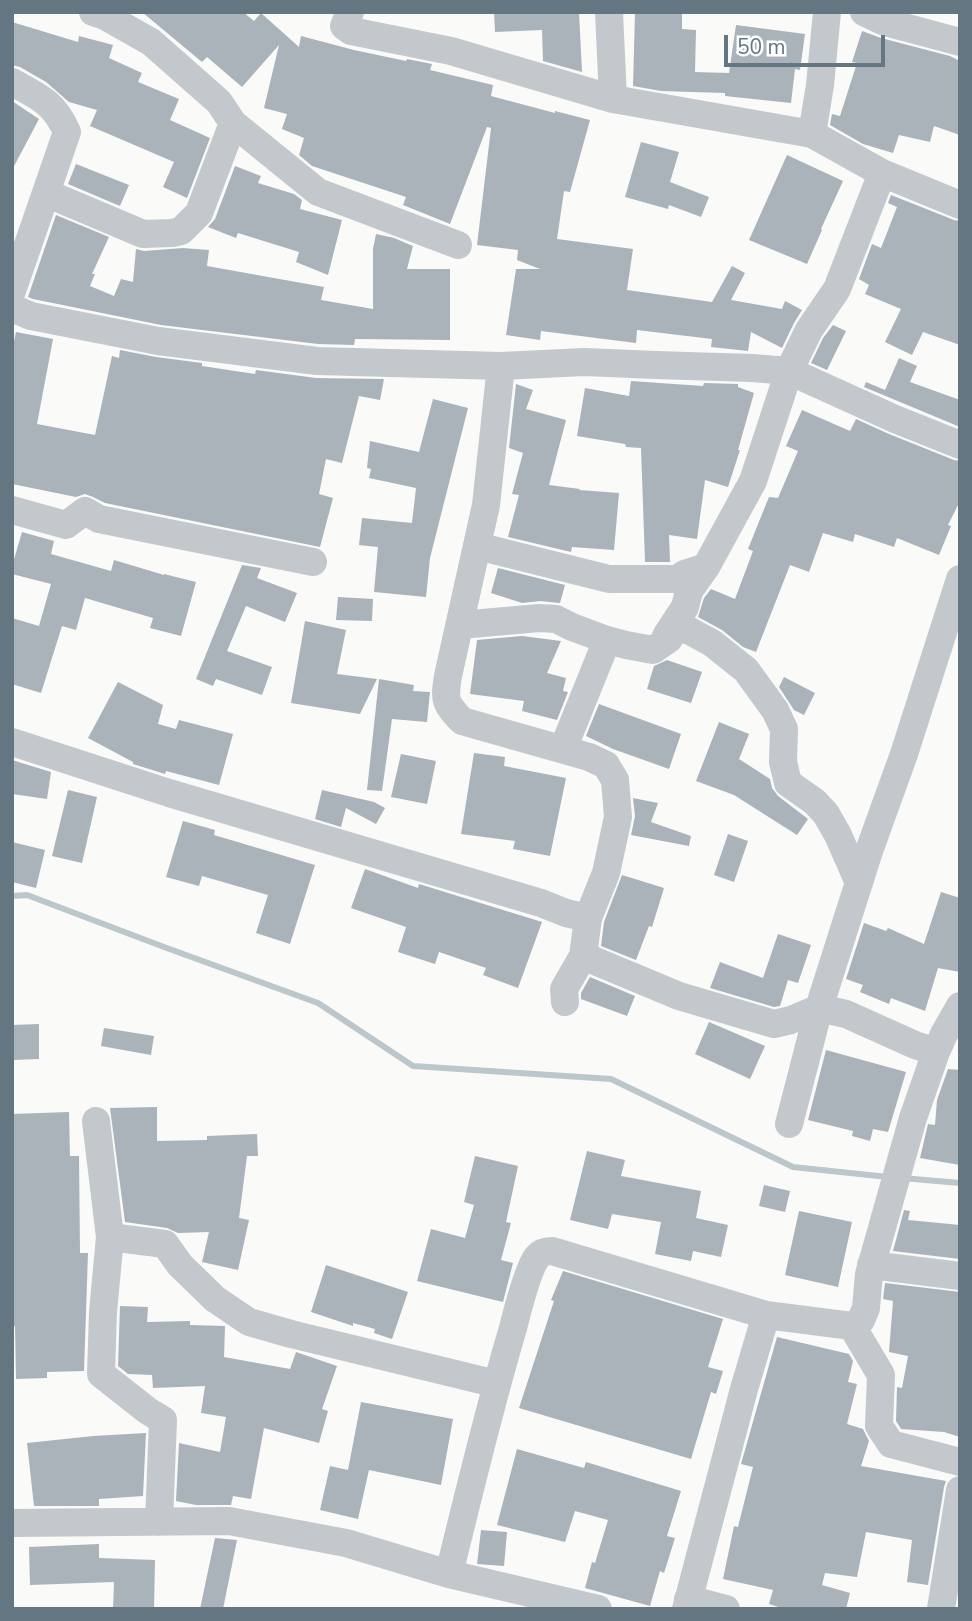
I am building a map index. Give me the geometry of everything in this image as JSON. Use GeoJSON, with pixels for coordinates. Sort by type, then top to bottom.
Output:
{"type":"FeatureCollection","features":[{"type":"Feature","properties":{"kind":"street"},"geometry":{"type":"LineString","coordinates":[[93,12],[151,42],[219,102],[233,123],[318,192],[458,245]]}},
{"type":"Feature","properties":{"kind":"street"},"geometry":{"type":"LineString","coordinates":[[350,12],[344,26],[351,31],[451,51],[613,99],[812,134],[882,173],[960,205]]}},
{"type":"Feature","properties":{"kind":"street"},"geometry":{"type":"LineString","coordinates":[[609,12],[613,99]]}},
{"type":"Feature","properties":{"kind":"street"},"geometry":{"type":"LineString","coordinates":[[812,134],[827,12]]}},
{"type":"Feature","properties":{"kind":"street"},"geometry":{"type":"LineString","coordinates":[[864,12],[884,22],[960,42]]}},
{"type":"Feature","properties":{"kind":"street"},"geometry":{"type":"LineString","coordinates":[[12,82],[51,104],[62,119],[67,132],[12,291]]}},
{"type":"Feature","properties":{"kind":"street"},"geometry":{"type":"LineString","coordinates":[[46,193],[143,234],[181,231],[199,213],[233,123]]}},
{"type":"Feature","properties":{"kind":"street"},"geometry":{"type":"LineString","coordinates":[[460,625],[556,619],[607,639],[653,650],[669,639],[666,636],[685,607],[689,590],[706,566],[753,481],[789,371],[809,330],[837,289],[882,173]]}},
{"type":"Feature","properties":{"kind":"street"},"geometry":{"type":"LineString","coordinates":[[12,307],[31,316],[158,341],[317,361],[501,366],[584,362],[789,371],[960,445]]}},
{"type":"Feature","properties":{"kind":"street"},"geometry":{"type":"LineString","coordinates":[[501,366],[486,505],[445,696],[450,708],[462,721],[589,757],[606,765],[615,780],[618,817],[606,873],[588,918],[583,956],[564,989],[565,1002]]}},
{"type":"Feature","properties":{"kind":"street"},"geometry":{"type":"LineString","coordinates":[[12,510],[66,525],[85,511],[99,519],[313,562]]}},
{"type":"Feature","properties":{"kind":"street"},"geometry":{"type":"LineString","coordinates":[[477,546],[609,579],[679,579],[684,574],[706,566]]}},
{"type":"Feature","properties":{"kind":"street"},"geometry":{"type":"LineString","coordinates":[[789,1124],[819,1008],[960,579]]}},
{"type":"Feature","properties":{"kind":"street"},"geometry":{"type":"LineString","coordinates":[[672,628],[688,631],[712,643],[746,670],[775,710],[784,729],[783,762],[788,783],[815,802],[826,814],[859,883]]}},
{"type":"Feature","properties":{"kind":"street"},"geometry":{"type":"LineString","coordinates":[[563,750],[607,639]]}},
{"type":"Feature","properties":{"kind":"street"},"geometry":{"type":"LineString","coordinates":[[12,742],[169,793],[541,903],[566,914],[588,918]]}},
{"type":"Feature","properties":{"kind":"street"},"geometry":{"type":"LineString","coordinates":[[583,956],[679,996],[774,1024],[819,1008],[846,1014],[936,1052]]}},
{"type":"Feature","properties":{"kind":"street"},"geometry":{"type":"LineString","coordinates":[[449,1574],[497,1384],[520,1304],[538,1255],[544,1251],[552,1251],[766,1315],[852,1326],[861,1320],[866,1308],[871,1265],[913,1118],[936,1052],[960,1006]]}},
{"type":"Feature","properties":{"kind":"street"},"geometry":{"type":"LineString","coordinates":[[96,1121],[110,1237],[103,1312],[102,1374],[163,1420],[159,1522]]}},
{"type":"Feature","properties":{"kind":"street"},"geometry":{"type":"LineString","coordinates":[[110,1237],[165,1244],[180,1265],[215,1299],[249,1322],[497,1384]]}},
{"type":"Feature","properties":{"kind":"street"},"geometry":{"type":"LineString","coordinates":[[871,1265],[960,1276]]}},
{"type":"Feature","properties":{"kind":"street"},"geometry":{"type":"LineString","coordinates":[[726,1609],[687,1604],[766,1315]]}},
{"type":"Feature","properties":{"kind":"street"},"geometry":{"type":"LineString","coordinates":[[852,1326],[881,1375],[879,1426],[891,1444],[960,1462]]}},
{"type":"Feature","properties":{"kind":"street"},"geometry":{"type":"LineString","coordinates":[[941,1609],[960,1490]]}},
{"type":"Feature","properties":{"kind":"street"},"geometry":{"type":"LineString","coordinates":[[12,1523],[229,1521],[346,1543],[449,1574],[598,1609]]}},
{"type":"Feature","properties":{"kind":"building"},"geometry":{"type":"Polygon","coordinates":[[[142,12],[243,12],[254,21],[261,13],[299,47],[301,36],[354,50],[432,64],[430,70],[493,85],[491,96],[590,120],[570,192],[564,191],[557,239],[633,249],[627,290],[712,302],[732,266],[745,273],[731,300],[782,309],[785,301],[802,310],[782,348],[751,332],[748,351],[711,347],[712,339],[637,330],[636,343],[541,331],[540,340],[506,335],[516,269],[540,269],[517,260],[518,250],[477,245],[491,128],[487,127],[450,224],[403,205],[406,197],[312,166],[299,155],[304,138],[282,129],[287,114],[264,108],[279,45],[242,87],[207,57],[202,62],[142,12]]]}},
{"type":"Feature","properties":{"kind":"building"},"geometry":{"type":"Polygon","coordinates":[[[494,12],[579,12],[582,72],[543,61],[542,30],[495,32],[494,12]]]}},
{"type":"Feature","properties":{"kind":"building"},"geometry":{"type":"Polygon","coordinates":[[[635,12],[682,12],[682,29],[696,30],[695,72],[729,73],[736,25],[805,34],[800,70],[795,69],[791,103],[725,96],[725,93],[661,91],[633,86],[635,12]]]}},
{"type":"Feature","properties":{"kind":"building"},"geometry":{"type":"Polygon","coordinates":[[[12,22],[78,42],[79,36],[113,45],[109,58],[142,73],[138,82],[179,99],[170,120],[210,138],[187,198],[163,187],[174,162],[90,126],[97,110],[69,102],[46,82],[12,65],[12,22]]]}},
{"type":"Feature","properties":{"kind":"building"},"geometry":{"type":"Polygon","coordinates":[[[862,31],[960,61],[960,135],[934,126],[930,142],[899,135],[893,153],[863,144],[830,125],[832,114],[840,116],[857,63],[852,62],[862,31]]]}},
{"type":"Feature","properties":{"kind":"building"},"geometry":{"type":"Polygon","coordinates":[[[12,101],[39,119],[12,170],[12,101]]]}},
{"type":"Feature","properties":{"kind":"building"},"geometry":{"type":"Polygon","coordinates":[[[641,142],[679,152],[670,182],[709,197],[701,217],[669,205],[668,209],[625,197],[641,142]]]}},
{"type":"Feature","properties":{"kind":"building"},"geometry":{"type":"Polygon","coordinates":[[[787,155],[843,181],[807,264],[749,240],[787,155]]]}},
{"type":"Feature","properties":{"kind":"building"},"geometry":{"type":"Polygon","coordinates":[[[76,164],[129,185],[120,206],[68,184],[76,164]]]}},
{"type":"Feature","properties":{"kind":"building"},"geometry":{"type":"Polygon","coordinates":[[[235,166],[261,176],[258,183],[294,194],[302,200],[300,209],[342,220],[328,275],[296,262],[299,252],[238,233],[236,238],[208,227],[215,219],[235,166]]]}},
{"type":"Feature","properties":{"kind":"building"},"geometry":{"type":"Polygon","coordinates":[[[891,195],[960,221],[960,345],[923,332],[912,355],[885,342],[901,309],[865,294],[869,285],[859,279],[872,244],[881,248],[897,207],[888,203],[891,195]]]}},
{"type":"Feature","properties":{"kind":"building"},"geometry":{"type":"Polygon","coordinates":[[[56,215],[109,237],[92,274],[95,274],[90,286],[114,296],[121,279],[133,282],[136,249],[144,251],[183,248],[209,250],[207,266],[324,287],[321,300],[373,309],[373,249],[376,234],[394,238],[413,246],[407,269],[450,269],[450,340],[355,339],[354,345],[318,344],[161,325],[33,299],[28,297],[56,215]]]}},
{"type":"Feature","properties":{"kind":"building"},"geometry":{"type":"Polygon","coordinates":[[[833,325],[846,331],[827,370],[811,363],[823,338],[833,325]]]}},
{"type":"Feature","properties":{"kind":"building"},"geometry":{"type":"Polygon","coordinates":[[[16,332],[53,339],[37,424],[95,435],[112,356],[119,358],[120,350],[255,374],[256,370],[316,378],[384,379],[380,400],[359,396],[342,463],[326,459],[319,494],[333,498],[320,547],[105,503],[85,494],[76,497],[12,484],[12,350],[16,332]]]}},
{"type":"Feature","properties":{"kind":"building"},"geometry":{"type":"Polygon","coordinates":[[[899,358],[917,366],[910,382],[960,400],[960,427],[864,387],[866,382],[885,390],[899,358]]]}},
{"type":"Feature","properties":{"kind":"building"},"geometry":{"type":"Polygon","coordinates":[[[631,381],[703,386],[704,383],[738,384],[738,387],[754,393],[728,487],[705,480],[697,539],[669,535],[670,562],[645,562],[641,448],[577,436],[585,388],[629,396],[631,381]]]}},
{"type":"Feature","properties":{"kind":"building"},"geometry":{"type":"Polygon","coordinates":[[[516,384],[533,390],[526,409],[566,420],[549,485],[619,493],[614,550],[572,547],[571,552],[508,537],[519,495],[512,494],[523,453],[509,448],[516,384]]]}},
{"type":"Feature","properties":{"kind":"building"},"geometry":{"type":"Polygon","coordinates":[[[433,399],[468,408],[430,558],[426,597],[374,592],[378,547],[359,545],[362,518],[412,523],[416,488],[369,478],[371,469],[367,468],[370,441],[419,452],[433,399]]]}},
{"type":"Feature","properties":{"kind":"building"},"geometry":{"type":"Polygon","coordinates":[[[802,410],[850,431],[856,419],[960,461],[960,501],[948,525],[951,526],[939,555],[897,538],[894,547],[855,534],[853,542],[823,533],[809,572],[790,565],[756,652],[743,647],[722,630],[698,617],[704,598],[711,589],[735,599],[753,551],[748,549],[769,497],[778,498],[798,451],[786,446],[802,410]]]}},
{"type":"Feature","properties":{"kind":"building"},"geometry":{"type":"Polygon","coordinates":[[[22,532],[54,541],[51,554],[111,571],[114,560],[196,582],[181,636],[150,628],[153,618],[85,598],[76,630],[62,626],[41,693],[12,684],[12,618],[39,626],[51,584],[12,574],[22,532]]]}},
{"type":"Feature","properties":{"kind":"building"},"geometry":{"type":"Polygon","coordinates":[[[242,565],[261,568],[257,578],[297,593],[285,622],[246,606],[227,651],[272,667],[262,695],[216,679],[213,686],[196,679],[242,565]]]}},
{"type":"Feature","properties":{"kind":"building"},"geometry":{"type":"Polygon","coordinates":[[[498,568],[565,585],[560,603],[522,603],[491,593],[498,568]]]}},
{"type":"Feature","properties":{"kind":"building"},"geometry":{"type":"Polygon","coordinates":[[[338,597],[373,599],[372,621],[336,620],[338,597]]]}},
{"type":"Feature","properties":{"kind":"building"},"geometry":{"type":"Polygon","coordinates":[[[305,621],[346,630],[337,674],[377,679],[360,714],[291,703],[305,621]]]}},
{"type":"Feature","properties":{"kind":"building"},"geometry":{"type":"Polygon","coordinates":[[[522,636],[561,641],[547,673],[566,678],[563,691],[568,692],[557,720],[522,711],[524,701],[470,694],[477,640],[522,636]]]}},
{"type":"Feature","properties":{"kind":"building"},"geometry":{"type":"Polygon","coordinates":[[[667,660],[702,672],[691,703],[647,689],[654,666],[667,660]]]}},
{"type":"Feature","properties":{"kind":"building"},"geometry":{"type":"Polygon","coordinates":[[[784,677],[815,693],[804,715],[794,710],[779,687],[784,677]]]}},
{"type":"Feature","properties":{"kind":"building"},"geometry":{"type":"Polygon","coordinates":[[[379,679],[414,685],[413,691],[430,692],[427,722],[392,719],[382,791],[367,790],[379,679]]]}},
{"type":"Feature","properties":{"kind":"building"},"geometry":{"type":"Polygon","coordinates":[[[118,682],[163,705],[158,724],[176,729],[179,720],[233,734],[219,785],[166,771],[165,774],[133,764],[88,738],[118,682]]]}},
{"type":"Feature","properties":{"kind":"building"},"geometry":{"type":"Polygon","coordinates":[[[599,704],[681,734],[669,769],[613,749],[586,736],[599,704]]]}},
{"type":"Feature","properties":{"kind":"building"},"geometry":{"type":"Polygon","coordinates":[[[719,722],[749,734],[739,759],[770,779],[778,796],[808,819],[797,835],[734,795],[696,781],[719,722]]]}},
{"type":"Feature","properties":{"kind":"building"},"geometry":{"type":"Polygon","coordinates":[[[474,753],[505,757],[504,766],[566,778],[550,856],[513,849],[515,841],[461,834],[474,753]]]}},
{"type":"Feature","properties":{"kind":"building"},"geometry":{"type":"Polygon","coordinates":[[[401,754],[436,761],[427,804],[391,797],[401,754]]]}},
{"type":"Feature","properties":{"kind":"building"},"geometry":{"type":"Polygon","coordinates":[[[12,760],[51,772],[47,799],[12,794],[12,760]]]}},
{"type":"Feature","properties":{"kind":"building"},"geometry":{"type":"Polygon","coordinates":[[[68,790],[97,797],[82,863],[52,856],[68,790]]]}},
{"type":"Feature","properties":{"kind":"building"},"geometry":{"type":"Polygon","coordinates":[[[322,790],[374,802],[385,808],[376,824],[346,808],[341,827],[315,819],[322,790]]]}},
{"type":"Feature","properties":{"kind":"building"},"geometry":{"type":"Polygon","coordinates":[[[633,798],[658,803],[651,822],[691,836],[689,846],[631,835],[635,816],[633,798]]]}},
{"type":"Feature","properties":{"kind":"building"},"geometry":{"type":"Polygon","coordinates":[[[183,821],[215,830],[214,835],[315,865],[290,944],[256,933],[268,895],[202,876],[199,886],[166,877],[183,821]]]}},
{"type":"Feature","properties":{"kind":"building"},"geometry":{"type":"Polygon","coordinates":[[[728,834],[748,841],[734,882],[714,875],[728,834]]]}},
{"type":"Feature","properties":{"kind":"building"},"geometry":{"type":"Polygon","coordinates":[[[12,842],[45,850],[36,888],[12,882],[12,842]]]}},
{"type":"Feature","properties":{"kind":"building"},"geometry":{"type":"Polygon","coordinates":[[[365,869],[418,888],[419,884],[542,922],[518,988],[483,975],[486,968],[439,952],[435,964],[398,952],[406,927],[351,908],[365,869]]]}},
{"type":"Feature","properties":{"kind":"building"},"geometry":{"type":"Polygon","coordinates":[[[622,875],[664,888],[652,927],[649,926],[636,960],[601,946],[604,922],[622,875]]]}},
{"type":"Feature","properties":{"kind":"building"},"geometry":{"type":"Polygon","coordinates":[[[941,892],[960,898],[960,972],[938,968],[925,1011],[891,998],[889,1004],[860,992],[863,985],[846,979],[864,923],[886,931],[888,928],[924,944],[941,892]]]}},
{"type":"Feature","properties":{"kind":"building"},"geometry":{"type":"Polygon","coordinates":[[[778,934],[811,945],[798,983],[788,980],[780,1006],[774,1007],[710,988],[720,962],[763,978],[778,934]]]}},
{"type":"Feature","properties":{"kind":"building"},"geometry":{"type":"Polygon","coordinates":[[[590,977],[635,996],[627,1016],[581,999],[581,993],[590,977]]]}},
{"type":"Feature","properties":{"kind":"building"},"geometry":{"type":"Polygon","coordinates":[[[709,1022],[765,1046],[750,1079],[695,1054],[709,1022]]]}},
{"type":"Feature","properties":{"kind":"building"},"geometry":{"type":"Polygon","coordinates":[[[39,1024],[39,1059],[12,1060],[12,1025],[39,1024]]]}},
{"type":"Feature","properties":{"kind":"building"},"geometry":{"type":"Polygon","coordinates":[[[104,1028],[154,1036],[151,1055],[101,1046],[104,1028]]]}},
{"type":"Feature","properties":{"kind":"building"},"geometry":{"type":"Polygon","coordinates":[[[826,1050],[906,1072],[888,1132],[873,1129],[870,1141],[852,1136],[853,1131],[808,1120],[826,1050]]]}},
{"type":"Feature","properties":{"kind":"building"},"geometry":{"type":"Polygon","coordinates":[[[948,1069],[960,1070],[960,1165],[920,1158],[928,1124],[935,1125],[937,1100],[948,1069]]]}},
{"type":"Feature","properties":{"kind":"building"},"geometry":{"type":"Polygon","coordinates":[[[157,1107],[157,1141],[207,1140],[207,1136],[257,1134],[258,1156],[247,1156],[239,1218],[249,1220],[238,1270],[202,1262],[209,1232],[178,1233],[167,1228],[125,1222],[110,1108],[157,1107]]]}},
{"type":"Feature","properties":{"kind":"building"},"geometry":{"type":"Polygon","coordinates":[[[69,1112],[70,1156],[79,1156],[80,1253],[88,1253],[84,1371],[47,1372],[47,1378],[16,1379],[12,1307],[12,1114],[69,1112]]]}},
{"type":"Feature","properties":{"kind":"building"},"geometry":{"type":"Polygon","coordinates":[[[587,1151],[625,1160],[621,1176],[701,1191],[696,1218],[728,1225],[721,1257],[693,1251],[691,1261],[655,1254],[661,1222],[612,1214],[608,1229],[570,1220],[587,1151]]]}},
{"type":"Feature","properties":{"kind":"building"},"geometry":{"type":"Polygon","coordinates":[[[475,1156],[518,1166],[506,1222],[511,1223],[501,1260],[513,1263],[503,1302],[417,1281],[431,1229],[465,1238],[474,1205],[464,1202],[475,1156]]]}},
{"type":"Feature","properties":{"kind":"building"},"geometry":{"type":"Polygon","coordinates":[[[764,1185],[790,1191],[785,1212],[759,1206],[764,1185]]]}},
{"type":"Feature","properties":{"kind":"building"},"geometry":{"type":"Polygon","coordinates":[[[904,1210],[910,1211],[908,1220],[960,1225],[960,1259],[893,1251],[904,1210]]]}},
{"type":"Feature","properties":{"kind":"building"},"geometry":{"type":"Polygon","coordinates":[[[799,1211],[852,1222],[838,1287],[785,1275],[799,1211]]]}},
{"type":"Feature","properties":{"kind":"building"},"geometry":{"type":"Polygon","coordinates":[[[326,1265],[408,1292],[392,1339],[374,1333],[375,1329],[353,1323],[353,1326],[311,1312],[326,1265]]]}},
{"type":"Feature","properties":{"kind":"building"},"geometry":{"type":"Polygon","coordinates":[[[563,1271],[723,1319],[708,1367],[723,1371],[716,1394],[711,1392],[691,1459],[519,1408],[554,1301],[551,1300],[563,1271]]]}},
{"type":"Feature","properties":{"kind":"building"},"geometry":{"type":"Polygon","coordinates":[[[885,1283],[960,1292],[960,1437],[944,1432],[901,1429],[896,1421],[897,1387],[902,1388],[908,1356],[889,1352],[893,1301],[883,1299],[885,1283]]]}},
{"type":"Feature","properties":{"kind":"building"},"geometry":{"type":"Polygon","coordinates":[[[120,1306],[148,1307],[147,1322],[190,1321],[190,1325],[225,1326],[224,1357],[290,1369],[296,1352],[337,1366],[322,1409],[328,1411],[319,1443],[264,1428],[251,1499],[233,1496],[231,1505],[196,1505],[176,1501],[179,1443],[220,1452],[226,1417],[201,1413],[205,1386],[153,1388],[152,1375],[128,1374],[118,1366],[120,1306]]]}},
{"type":"Feature","properties":{"kind":"building"},"geometry":{"type":"Polygon","coordinates":[[[777,1337],[849,1354],[853,1361],[848,1382],[857,1384],[847,1424],[863,1429],[869,1441],[861,1466],[946,1481],[928,1585],[907,1582],[912,1540],[866,1532],[857,1577],[825,1573],[822,1585],[850,1593],[846,1609],[785,1609],[769,1604],[773,1590],[723,1579],[734,1526],[738,1527],[753,1467],[741,1464],[777,1337]]]}},
{"type":"Feature","properties":{"kind":"building"},"geometry":{"type":"Polygon","coordinates":[[[361,1402],[453,1419],[441,1485],[369,1470],[358,1519],[320,1510],[330,1466],[348,1470],[361,1402]]]}},
{"type":"Feature","properties":{"kind":"building"},"geometry":{"type":"Polygon","coordinates":[[[146,1433],[143,1496],[99,1499],[99,1506],[34,1506],[27,1443],[146,1433]]]}},
{"type":"Feature","properties":{"kind":"building"},"geometry":{"type":"Polygon","coordinates":[[[517,1449],[584,1468],[586,1462],[681,1491],[667,1536],[675,1538],[664,1573],[660,1571],[650,1606],[585,1588],[608,1520],[575,1511],[565,1542],[497,1525],[517,1449]]]}},
{"type":"Feature","properties":{"kind":"building"},"geometry":{"type":"Polygon","coordinates":[[[481,1530],[507,1532],[504,1566],[477,1564],[481,1530]]]}},
{"type":"Feature","properties":{"kind":"building"},"geometry":{"type":"Polygon","coordinates":[[[215,1538],[237,1540],[223,1609],[200,1609],[215,1538]]]}},
{"type":"Feature","properties":{"kind":"building"},"geometry":{"type":"Polygon","coordinates":[[[99,1544],[99,1558],[155,1560],[154,1609],[113,1609],[114,1582],[30,1585],[29,1547],[99,1544]]]}},
{"type":"Feature","properties":{"kind":"waterway"},"geometry":{"type":"LineString","coordinates":[[12,896],[27,895],[318,1003],[413,1066],[611,1079],[793,1167],[888,1177]]}},
{"type":"Feature","properties":{"kind":"waterway"},"geometry":{"type":"LineString","coordinates":[[902,1178],[960,1183]]}}]}
